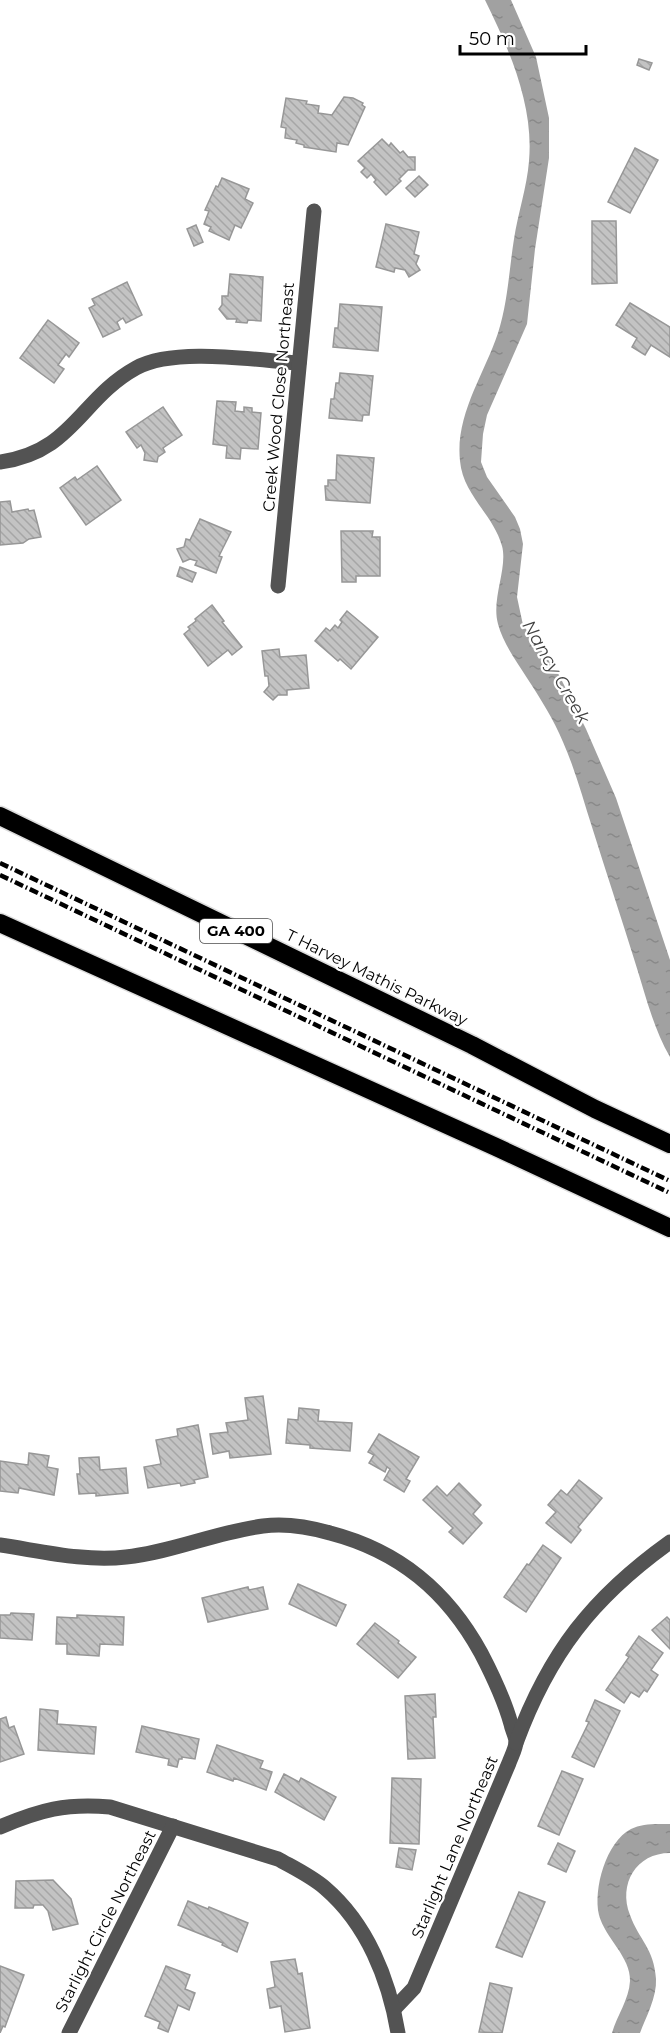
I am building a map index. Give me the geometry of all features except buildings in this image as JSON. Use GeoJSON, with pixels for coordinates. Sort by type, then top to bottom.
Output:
{"type":"FeatureCollection","features":[{"type":"Feature","properties":{"kind":"highway","name":"T Harvey Mathis Parkway"},"geometry":{"type":"LineString","coordinates":[[0,816],[472,1045],[595,1109],[670,1144]]}},
{"type":"Feature","properties":{"kind":"highway"},"geometry":{"type":"LineString","coordinates":[[0,923],[670,1228]]}},
{"type":"Feature","properties":{"kind":"street","name":"Creek Wood Close Northeast"},"geometry":{"type":"LineString","coordinates":[[278,586],[314,211]]}},
{"type":"Feature","properties":{"kind":"street"},"geometry":{"type":"LineString","coordinates":[[0,462],[29,456],[54,442],[105,391],[137,368],[155,360],[193,357],[299,363]]}},
{"type":"Feature","properties":{"kind":"street","name":"Starlight Lane Northeast"},"geometry":{"type":"LineString","coordinates":[[0,1545],[97,1558],[124,1557],[150,1554],[233,1531],[266,1526],[310,1528],[356,1540],[384,1552],[415,1572],[454,1612],[476,1644],[492,1674],[507,1710],[516,1743],[414,1988],[394,2009]]}},
{"type":"Feature","properties":{"kind":"street"},"geometry":{"type":"LineString","coordinates":[[516,1743],[541,1683],[576,1628],[620,1581],[670,1542]]}},
{"type":"Feature","properties":{"kind":"street"},"geometry":{"type":"LineString","coordinates":[[0,1827],[27,1816],[61,1807],[86,1805],[110,1807],[278,1860],[302,1872],[344,1907],[367,1940],[383,1974],[394,2009],[398,2033]]}},
{"type":"Feature","properties":{"kind":"street","name":"Starlight Circle Northeast"},"geometry":{"type":"LineString","coordinates":[[69,2033],[173,1826]]}},
{"type":"Feature","properties":{"kind":"water","name":"Nancy Creek"},"geometry":{"type":"Polygon","coordinates":[[[485,0],[511,0],[536,57],[549,118],[549,158],[535,249],[527,324],[487,415],[481,462],[487,477],[515,517],[520,529],[523,544],[517,597],[523,625],[559,675],[586,729],[616,798],[670,960],[670,1057],[650,1010],[567,752],[551,717],[510,652],[500,631],[496,614],[503,564],[502,546],[492,524],[472,494],[462,473],[460,444],[462,428],[472,395],[498,333],[529,161],[530,140],[524,98],[511,58],[485,0]]]}},
{"type":"Feature","properties":{"kind":"water"},"geometry":{"type":"Polygon","coordinates":[[[670,1824],[670,1853],[658,1854],[639,1864],[628,1882],[626,1892],[630,1915],[655,1968],[655,1993],[640,2033],[612,2033],[630,1981],[626,1964],[599,1915],[598,1892],[603,1867],[615,1844],[631,1829],[648,1825],[670,1824]]]}},
{"type":"Feature","properties":{"kind":"railway"},"geometry":{"type":"LineString","coordinates":[[0,863],[670,1181]]}},
{"type":"Feature","properties":{"kind":"railway"},"geometry":{"type":"LineString","coordinates":[[0,875],[670,1193]]}}]}
